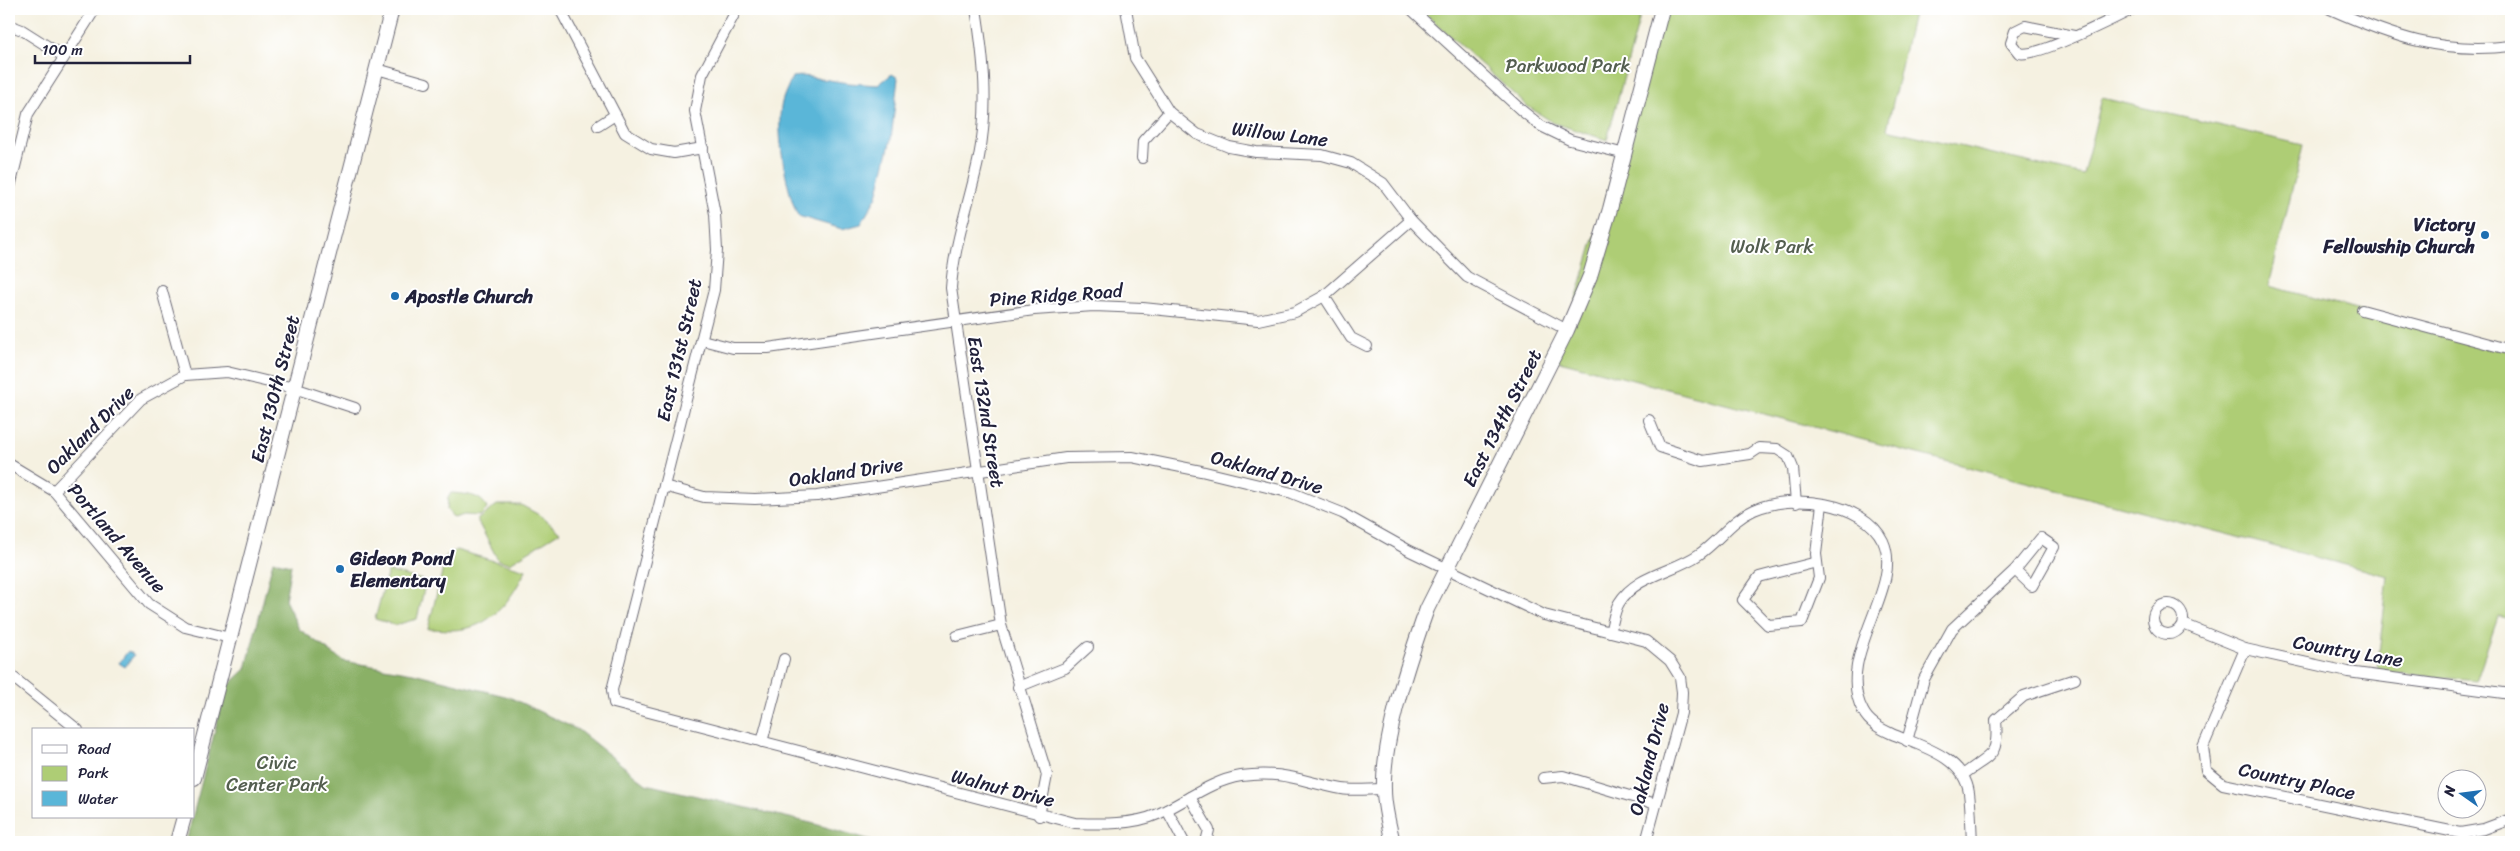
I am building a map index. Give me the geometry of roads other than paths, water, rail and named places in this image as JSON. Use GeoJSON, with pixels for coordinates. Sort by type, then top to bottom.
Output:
{"type":"FeatureCollection","features":[{"type":"Feature","properties":{"kind":"street"},"geometry":{"type":"LineString","coordinates":[[9,191],[28,114],[63,56],[95,9]]}},
{"type":"Feature","properties":{"kind":"street","name":"East 130th Street"},"geometry":{"type":"LineString","coordinates":[[195,774],[392,9]]}},
{"type":"Feature","properties":{"kind":"street"},"geometry":{"type":"LineString","coordinates":[[560,9],[625,133],[651,149],[674,153],[703,148]]}},
{"type":"Feature","properties":{"kind":"street","name":"East 131st Street"},"geometry":{"type":"LineString","coordinates":[[614,702],[612,690],[714,290],[717,250],[715,214],[695,111],[702,75],[737,9]]}},
{"type":"Feature","properties":{"kind":"street","name":"East 132nd Street"},"geometry":{"type":"LineString","coordinates":[[976,9],[984,64],[986,110],[979,156],[953,258],[951,288],[1001,625],[1046,776],[1039,816]]}},
{"type":"Feature","properties":{"kind":"street","name":"Willow Lane"},"geometry":{"type":"LineString","coordinates":[[1126,9],[1135,58],[1169,112],[1198,134],[1229,147],[1256,152],[1322,155],[1351,163],[1383,183],[1411,220],[1467,277],[1567,330]]}},
{"type":"Feature","properties":{"kind":"street"},"geometry":{"type":"LineString","coordinates":[[1411,9],[1541,126],[1570,140],[1625,154]]}},
{"type":"Feature","properties":{"kind":"street","name":"East 134th Street"},"geometry":{"type":"LineString","coordinates":[[1393,842],[1384,789],[1389,740],[1414,646],[1427,609],[1567,330],[1590,276],[1625,154],[1662,9]]}},
{"type":"Feature","properties":{"kind":"street"},"geometry":{"type":"LineString","coordinates":[[2074,36],[2025,26],[2014,31],[2011,43],[2015,51],[2027,55],[2089,31],[2133,9]]}},
{"type":"Feature","properties":{"kind":"street"},"geometry":{"type":"LineString","coordinates":[[2330,9],[2378,30],[2422,44],[2481,50],[2511,46]]}},
{"type":"Feature","properties":{"kind":"street"},"geometry":{"type":"LineString","coordinates":[[9,25],[22,30],[63,56]]}},
{"type":"Feature","properties":{"kind":"street"},"geometry":{"type":"LineString","coordinates":[[377,69],[426,83]]}},
{"type":"Feature","properties":{"kind":"street"},"geometry":{"type":"LineString","coordinates":[[1142,158],[1143,141],[1169,112]]}},
{"type":"Feature","properties":{"kind":"street"},"geometry":{"type":"LineString","coordinates":[[598,126],[615,115]]}},
{"type":"Feature","properties":{"kind":"street","name":"Pine Ridge Road"},"geometry":{"type":"LineString","coordinates":[[702,340],[733,348],[768,348],[1034,310],[1094,306],[1143,308],[1258,320],[1295,312],[1324,296],[1411,220]]}},
{"type":"Feature","properties":{"kind":"street"},"geometry":{"type":"LineString","coordinates":[[162,291],[185,376]]}},
{"type":"Feature","properties":{"kind":"street"},"geometry":{"type":"LineString","coordinates":[[1324,296],[1351,338],[1367,346]]}},
{"type":"Feature","properties":{"kind":"street"},"geometry":{"type":"LineString","coordinates":[[2362,310],[2511,350]]}},
{"type":"Feature","properties":{"kind":"street","name":"Oakland Drive"},"geometry":{"type":"LineString","coordinates":[[54,491],[141,400],[185,376],[227,372],[294,388],[355,408]]}},
{"type":"Feature","properties":{"kind":"street"},"geometry":{"type":"LineString","coordinates":[[1649,420],[1660,447],[1702,462],[1750,454],[1758,448],[1777,449],[1788,456],[1793,468],[1796,503]]}},
{"type":"Feature","properties":{"kind":"street","name":"Oakland Drive"},"geometry":{"type":"LineString","coordinates":[[664,486],[704,498],[755,499],[799,497],[1066,458],[1132,457],[1292,493],[1342,513],[1410,551],[1544,615],[1646,641],[1670,660],[1680,676],[1682,692],[1681,713],[1646,842]]}},
{"type":"Feature","properties":{"kind":"street","name":"Portland Avenue"},"geometry":{"type":"LineString","coordinates":[[9,464],[54,491],[149,604],[185,627],[230,638]]}},
{"type":"Feature","properties":{"kind":"street"},"geometry":{"type":"LineString","coordinates":[[1610,632],[1618,604],[1632,587],[1698,555],[1738,519],[1754,510],[1774,504],[1822,504],[1848,510],[1866,519],[1883,541],[1888,568],[1856,669],[1856,698],[1864,714],[1877,727],[1944,757],[1963,775],[1969,792],[1972,842]]}},
{"type":"Feature","properties":{"kind":"street"},"geometry":{"type":"LineString","coordinates":[[1817,562],[1759,577],[1743,600],[1768,625],[1802,622],[1819,578],[1817,562],[1822,504]]}},
{"type":"Feature","properties":{"kind":"street"},"geometry":{"type":"LineString","coordinates":[[1908,741],[1924,679],[1952,629],[2015,570]]}},
{"type":"Feature","properties":{"kind":"street","name":"Country Lane"},"geometry":{"type":"LineString","coordinates":[[2183,624],[2245,649],[2358,673],[2511,694]]}},
{"type":"Feature","properties":{"kind":"street"},"geometry":{"type":"LineString","coordinates":[[957,636],[1001,625]]}},
{"type":"Feature","properties":{"kind":"street"},"geometry":{"type":"LineString","coordinates":[[1018,687],[1065,668],[1088,647]]}},
{"type":"Feature","properties":{"kind":"street","name":"Country Place"},"geometry":{"type":"LineString","coordinates":[[2245,649],[2203,747],[2206,770],[2223,784],[2460,833],[2484,829],[2511,819]]}},
{"type":"Feature","properties":{"kind":"street"},"geometry":{"type":"LineString","coordinates":[[762,742],[784,659]]}},
{"type":"Feature","properties":{"kind":"street"},"geometry":{"type":"LineString","coordinates":[[9,674],[76,728]]}},
{"type":"Feature","properties":{"kind":"street"},"geometry":{"type":"LineString","coordinates":[[1963,775],[1995,750],[1997,743],[1996,720],[2024,696],[2074,679]]}},
{"type":"Feature","properties":{"kind":"street","name":"Walnut Drive"},"geometry":{"type":"LineString","coordinates":[[614,702],[1039,816],[1075,823],[1111,824],[1156,815],[1212,786],[1238,777],[1265,773],[1294,776],[1343,789],[1384,789]]}},
{"type":"Feature","properties":{"kind":"street"},"geometry":{"type":"LineString","coordinates":[[1543,778],[1564,776],[1656,804]]}},
{"type":"Feature","properties":{"kind":"street"},"geometry":{"type":"LineString","coordinates":[[1190,797],[1209,830],[1206,842]]}},
{"type":"Feature","properties":{"kind":"street"},"geometry":{"type":"LineString","coordinates":[[1166,810],[1184,842]]}},
{"type":"Feature","properties":{"kind":"street"},"geometry":{"type":"LineString","coordinates":[[177,842],[184,818]]}},
{"type":"Feature","properties":{"kind":"water"},"geometry":{"type":"Polygon","coordinates":[[[892,74],[898,78],[891,139],[877,196],[861,224],[842,229],[798,216],[789,191],[783,160],[780,128],[782,102],[792,77],[803,76],[848,83],[878,85],[892,74]]]}},
{"type":"Feature","properties":{"kind":"water"},"geometry":{"type":"Polygon","coordinates":[[[128,651],[134,655],[125,667],[119,663],[128,651]]]}},
{"type":"Feature","properties":{"kind":"place","name":"Victory Fellowship Church"},"geometry":{"type":"Point","coordinates":[2485,235]}},
{"type":"Feature","properties":{"kind":"place","name":"Apostle Church"},"geometry":{"type":"Point","coordinates":[395,296]}},
{"type":"Feature","properties":{"kind":"place","name":"Gideon Pond Elementary"},"geometry":{"type":"Point","coordinates":[340,569]}},
{"type":"Feature","properties":{"kind":"park label","name":"Parkwood Park"},"geometry":{"type":"Point","coordinates":[1568,65]}},
{"type":"Feature","properties":{"kind":"park label","name":"Wolk Park"},"geometry":{"type":"Point","coordinates":[1772,246]}},
{"type":"Feature","properties":{"kind":"park label","name":"Civic Center Park"},"geometry":{"type":"Point","coordinates":[277,773]}}]}
